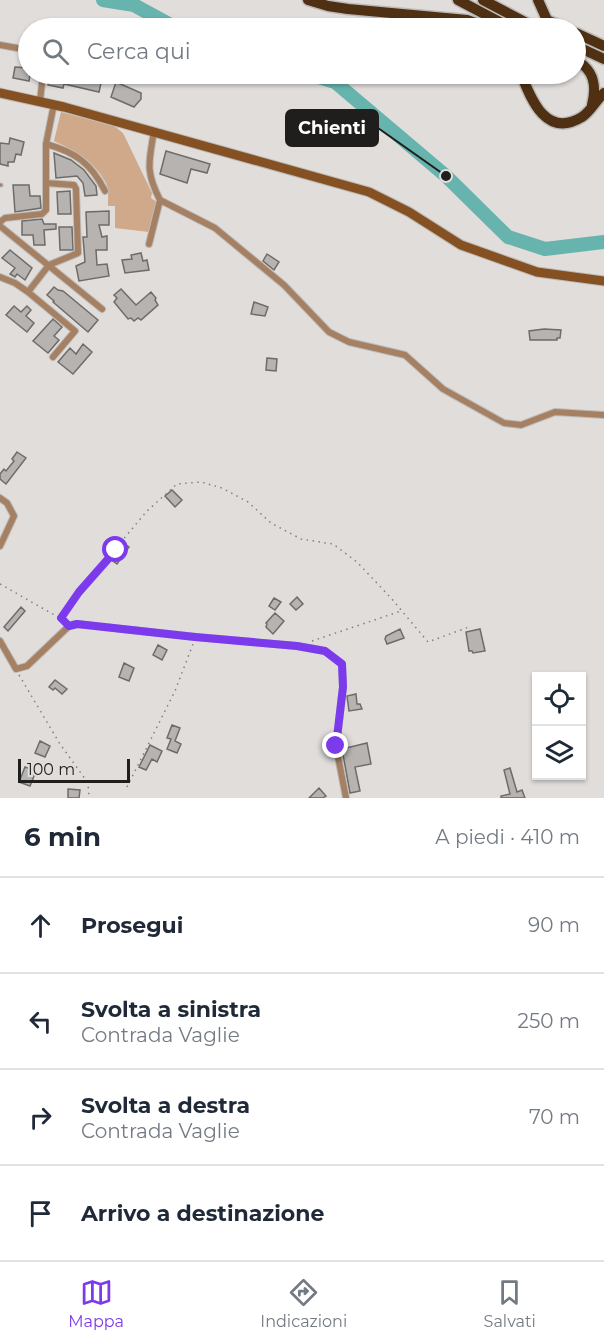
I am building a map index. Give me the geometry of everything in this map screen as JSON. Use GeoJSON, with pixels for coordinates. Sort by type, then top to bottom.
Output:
{"type":"FeatureCollection","features":[{"type":"Feature","properties":{"kind":"highway"},"geometry":{"type":"LineString","coordinates":[[308,0],[450,18]]}},
{"type":"Feature","properties":{"kind":"highway"},"geometry":{"type":"LineString","coordinates":[[458,0],[493,18]]}},
{"type":"Feature","properties":{"kind":"highway"},"geometry":{"type":"LineString","coordinates":[[470,0],[504,18]]}},
{"type":"Feature","properties":{"kind":"highway"},"geometry":{"type":"LineString","coordinates":[[483,0],[517,18]]}},
{"type":"Feature","properties":{"kind":"highway"},"geometry":{"type":"LineString","coordinates":[[538,0],[546,18]]}},
{"type":"Feature","properties":{"kind":"highway"},"geometry":{"type":"LineString","coordinates":[[586,38],[604,46]]}},
{"type":"Feature","properties":{"kind":"highway"},"geometry":{"type":"LineString","coordinates":[[586,51],[604,59]]}},
{"type":"Feature","properties":{"kind":"highway"},"geometry":{"type":"LineString","coordinates":[[586,58],[604,66]]}},
{"type":"Feature","properties":{"kind":"highway"},"geometry":{"type":"LineString","coordinates":[[586,68],[595,81],[592,108]]}},
{"type":"Feature","properties":{"kind":"highway"},"geometry":{"type":"LineString","coordinates":[[526,84],[539,112],[549,120],[561,122],[573,121],[584,116],[604,93]]}},
{"type":"Feature","properties":{"kind":"main road"},"geometry":{"type":"LineString","coordinates":[[0,93],[54,104],[369,192],[409,212],[461,245],[537,272],[604,281]]}},
{"type":"Feature","properties":{"kind":"street"},"geometry":{"type":"LineString","coordinates":[[0,45],[18,48]]}},
{"type":"Feature","properties":{"kind":"street"},"geometry":{"type":"LineString","coordinates":[[40,101],[42,84]]}},
{"type":"Feature","properties":{"kind":"street"},"geometry":{"type":"LineString","coordinates":[[54,104],[46,144],[46,210],[42,214],[5,218],[0,224],[102,309]]}},
{"type":"Feature","properties":{"kind":"street"},"geometry":{"type":"LineString","coordinates":[[154,131],[148,166],[151,182],[160,200],[215,228],[284,285],[329,332],[348,342],[405,355],[443,389],[504,423],[521,425],[555,412],[604,416]]}},
{"type":"Feature","properties":{"kind":"street"},"geometry":{"type":"LineString","coordinates":[[46,144],[65,149],[82,159],[98,177],[105,191]]}},
{"type":"Feature","properties":{"kind":"street"},"geometry":{"type":"LineString","coordinates":[[28,292],[49,266],[78,253],[74,184],[46,183]]}},
{"type":"Feature","properties":{"kind":"street"},"geometry":{"type":"LineString","coordinates":[[149,244],[160,200]]}},
{"type":"Feature","properties":{"kind":"street"},"geometry":{"type":"LineString","coordinates":[[0,277],[28,292],[75,331],[53,357]]}},
{"type":"Feature","properties":{"kind":"street"},"geometry":{"type":"LineString","coordinates":[[0,498],[7,503],[14,516],[0,546]]}},
{"type":"Feature","properties":{"kind":"street"},"geometry":{"type":"LineString","coordinates":[[0,641],[16,669],[27,666],[69,626],[77,624],[297,646],[325,651],[342,664],[343,687],[336,746],[346,798]]}},
{"type":"Feature","properties":{"kind":"path"},"geometry":{"type":"LineString","coordinates":[[61,618],[79,592],[147,511],[177,484],[201,482],[222,488],[248,502],[271,524],[301,539],[333,544],[357,562],[428,642],[469,627]]}},
{"type":"Feature","properties":{"kind":"path"},"geometry":{"type":"LineString","coordinates":[[0,584],[61,618],[69,626]]}},
{"type":"Feature","properties":{"kind":"path"},"geometry":{"type":"LineString","coordinates":[[297,646],[402,611]]}},
{"type":"Feature","properties":{"kind":"path"},"geometry":{"type":"LineString","coordinates":[[128,787],[175,691],[195,637]]}},
{"type":"Feature","properties":{"kind":"path"},"geometry":{"type":"LineString","coordinates":[[16,669],[60,744],[88,783],[89,798]]}},
{"type":"Feature","properties":{"kind":"shaded area"},"geometry":{"type":"Polygon","coordinates":[[[61,112],[114,126],[123,133],[152,193],[151,198],[158,203],[149,232],[115,228],[115,206],[108,206],[106,183],[96,169],[83,158],[54,141],[61,112]]]}},
{"type":"Feature","properties":{"kind":"building"},"geometry":{"type":"Polygon","coordinates":[[[15,67],[18,67],[18,79],[13,78],[15,67]]]}},
{"type":"Feature","properties":{"kind":"building"},"geometry":{"type":"Polygon","coordinates":[[[48,84],[64,84],[63,88],[48,84]]]}},
{"type":"Feature","properties":{"kind":"building"},"geometry":{"type":"Polygon","coordinates":[[[64,84],[101,84],[99,92],[64,84]]]}},
{"type":"Feature","properties":{"kind":"building"},"geometry":{"type":"Polygon","coordinates":[[[115,84],[141,93],[141,99],[134,107],[111,97],[115,84]]]}},
{"type":"Feature","properties":{"kind":"building"},"geometry":{"type":"Polygon","coordinates":[[[10,138],[24,142],[21,155],[16,154],[14,162],[8,162],[8,166],[0,164],[0,143],[9,144],[10,138]]]}},
{"type":"Feature","properties":{"kind":"building"},"geometry":{"type":"Polygon","coordinates":[[[166,151],[210,164],[207,173],[191,169],[187,183],[160,174],[166,151]]]}},
{"type":"Feature","properties":{"kind":"building"},"geometry":{"type":"Polygon","coordinates":[[[54,153],[71,160],[84,170],[96,186],[97,195],[85,196],[83,183],[77,176],[56,178],[54,153]]]}},
{"type":"Feature","properties":{"kind":"building"},"geometry":{"type":"Polygon","coordinates":[[[13,185],[29,185],[30,196],[40,196],[41,208],[15,212],[13,185]]]}},
{"type":"Feature","properties":{"kind":"building"},"geometry":{"type":"Polygon","coordinates":[[[70,191],[71,214],[58,214],[57,192],[70,191]]]}},
{"type":"Feature","properties":{"kind":"building"},"geometry":{"type":"Polygon","coordinates":[[[109,211],[109,225],[99,225],[102,237],[107,236],[107,250],[96,250],[97,265],[107,264],[109,276],[79,281],[76,266],[85,262],[83,237],[87,237],[86,212],[109,211]]]}},
{"type":"Feature","properties":{"kind":"building"},"geometry":{"type":"Polygon","coordinates":[[[42,219],[44,224],[56,224],[56,229],[44,230],[45,245],[34,245],[33,235],[22,235],[22,221],[42,219]]]}},
{"type":"Feature","properties":{"kind":"building"},"geometry":{"type":"Polygon","coordinates":[[[59,227],[72,227],[73,250],[60,250],[59,227]]]}},
{"type":"Feature","properties":{"kind":"building"},"geometry":{"type":"Polygon","coordinates":[[[10,250],[32,268],[25,280],[17,274],[15,277],[10,274],[15,268],[2,258],[10,250]]]}},
{"type":"Feature","properties":{"kind":"building"},"geometry":{"type":"Polygon","coordinates":[[[141,253],[143,261],[147,260],[149,270],[125,273],[122,260],[132,259],[131,255],[141,253]]]}},
{"type":"Feature","properties":{"kind":"building"},"geometry":{"type":"Polygon","coordinates":[[[267,254],[279,262],[274,270],[263,261],[267,254]]]}},
{"type":"Feature","properties":{"kind":"building"},"geometry":{"type":"Polygon","coordinates":[[[54,287],[63,291],[98,320],[88,332],[47,295],[54,287]]]}},
{"type":"Feature","properties":{"kind":"building"},"geometry":{"type":"Polygon","coordinates":[[[121,289],[136,305],[151,292],[158,305],[141,320],[128,319],[114,302],[117,298],[114,295],[121,289]]]}},
{"type":"Feature","properties":{"kind":"building"},"geometry":{"type":"Polygon","coordinates":[[[254,302],[268,307],[265,316],[251,314],[254,302]]]}},
{"type":"Feature","properties":{"kind":"building"},"geometry":{"type":"Polygon","coordinates":[[[14,306],[21,312],[27,306],[31,310],[26,316],[34,323],[27,332],[6,315],[14,306]]]}},
{"type":"Feature","properties":{"kind":"building"},"geometry":{"type":"Polygon","coordinates":[[[53,319],[62,327],[54,336],[59,340],[48,353],[33,341],[53,319]]]}},
{"type":"Feature","properties":{"kind":"building"},"geometry":{"type":"Polygon","coordinates":[[[561,330],[560,338],[530,340],[529,331],[561,330]]]}},
{"type":"Feature","properties":{"kind":"building"},"geometry":{"type":"Polygon","coordinates":[[[83,344],[92,352],[73,374],[58,362],[70,348],[76,354],[83,344]]]}},
{"type":"Feature","properties":{"kind":"building"},"geometry":{"type":"Polygon","coordinates":[[[267,358],[277,359],[276,371],[266,370],[267,358]]]}},
{"type":"Feature","properties":{"kind":"building"},"geometry":{"type":"Polygon","coordinates":[[[17,452],[26,458],[6,484],[0,479],[0,474],[4,469],[6,471],[14,461],[12,459],[17,452]]]}},
{"type":"Feature","properties":{"kind":"building"},"geometry":{"type":"Polygon","coordinates":[[[172,490],[182,500],[175,507],[165,496],[172,490]]]}},
{"type":"Feature","properties":{"kind":"building"},"geometry":{"type":"Polygon","coordinates":[[[124,544],[129,547],[117,564],[113,561],[124,544]]]}},
{"type":"Feature","properties":{"kind":"building"},"geometry":{"type":"Polygon","coordinates":[[[297,597],[303,604],[296,610],[290,604],[297,597]]]}},
{"type":"Feature","properties":{"kind":"building"},"geometry":{"type":"Polygon","coordinates":[[[274,598],[281,602],[275,610],[269,606],[274,598]]]}},
{"type":"Feature","properties":{"kind":"building"},"geometry":{"type":"Polygon","coordinates":[[[21,607],[25,611],[8,631],[4,627],[21,607]]]}},
{"type":"Feature","properties":{"kind":"building"},"geometry":{"type":"Polygon","coordinates":[[[275,613],[284,621],[273,634],[266,627],[266,623],[275,613]]]}},
{"type":"Feature","properties":{"kind":"building"},"geometry":{"type":"Polygon","coordinates":[[[400,629],[404,638],[387,644],[386,636],[400,629]]]}},
{"type":"Feature","properties":{"kind":"building"},"geometry":{"type":"Polygon","coordinates":[[[480,629],[485,651],[473,653],[469,651],[466,632],[480,629]]]}},
{"type":"Feature","properties":{"kind":"building"},"geometry":{"type":"Polygon","coordinates":[[[158,645],[167,650],[162,660],[153,655],[158,645]]]}},
{"type":"Feature","properties":{"kind":"building"},"geometry":{"type":"Polygon","coordinates":[[[124,663],[134,668],[129,681],[119,677],[124,663]]]}},
{"type":"Feature","properties":{"kind":"building"},"geometry":{"type":"Polygon","coordinates":[[[55,680],[67,689],[62,694],[55,688],[53,690],[49,687],[55,680]]]}},
{"type":"Feature","properties":{"kind":"building"},"geometry":{"type":"Polygon","coordinates":[[[356,694],[357,704],[360,704],[362,709],[349,711],[347,696],[356,694]]]}},
{"type":"Feature","properties":{"kind":"building"},"geometry":{"type":"Polygon","coordinates":[[[172,725],[180,728],[175,741],[181,744],[177,753],[167,749],[171,739],[167,738],[172,725]]]}},
{"type":"Feature","properties":{"kind":"building"},"geometry":{"type":"Polygon","coordinates":[[[40,741],[50,746],[45,757],[35,753],[40,741]]]}},
{"type":"Feature","properties":{"kind":"building"},"geometry":{"type":"Polygon","coordinates":[[[367,743],[371,764],[355,767],[360,791],[350,793],[342,749],[367,743]]]}},
{"type":"Feature","properties":{"kind":"building"},"geometry":{"type":"Polygon","coordinates":[[[150,745],[162,751],[157,762],[152,759],[146,770],[139,767],[150,745]]]}},
{"type":"Feature","properties":{"kind":"building"},"geometry":{"type":"Polygon","coordinates":[[[25,767],[36,771],[30,786],[19,782],[25,767]]]}},
{"type":"Feature","properties":{"kind":"building"},"geometry":{"type":"Polygon","coordinates":[[[510,768],[517,792],[522,790],[525,798],[501,798],[501,796],[510,794],[504,770],[510,768]]]}},
{"type":"Feature","properties":{"kind":"building"},"geometry":{"type":"Polygon","coordinates":[[[319,788],[326,796],[309,798],[319,788]]]}},
{"type":"Feature","properties":{"kind":"building"},"geometry":{"type":"Polygon","coordinates":[[[68,789],[80,790],[79,798],[68,798],[68,789]]]}},
{"type":"Feature","properties":{"kind":"waterway"},"geometry":{"type":"LineString","coordinates":[[103,0],[134,5],[158,18]]}},
{"type":"Feature","properties":{"kind":"waterway"},"geometry":{"type":"LineString","coordinates":[[337,84],[446,176],[508,237],[545,249],[604,242]]}},
{"type":"Feature","properties":{"kind":"place","name":"Chienti"},"geometry":{"type":"Point","coordinates":[446,176]}},
{"type":"Feature","properties":{"kind":"route"},"geometry":{"type":"LineString","coordinates":[[116,550],[79,592],[61,618],[69,626],[77,624],[297,646],[325,651],[342,664],[343,687],[336,746]]}}]}
